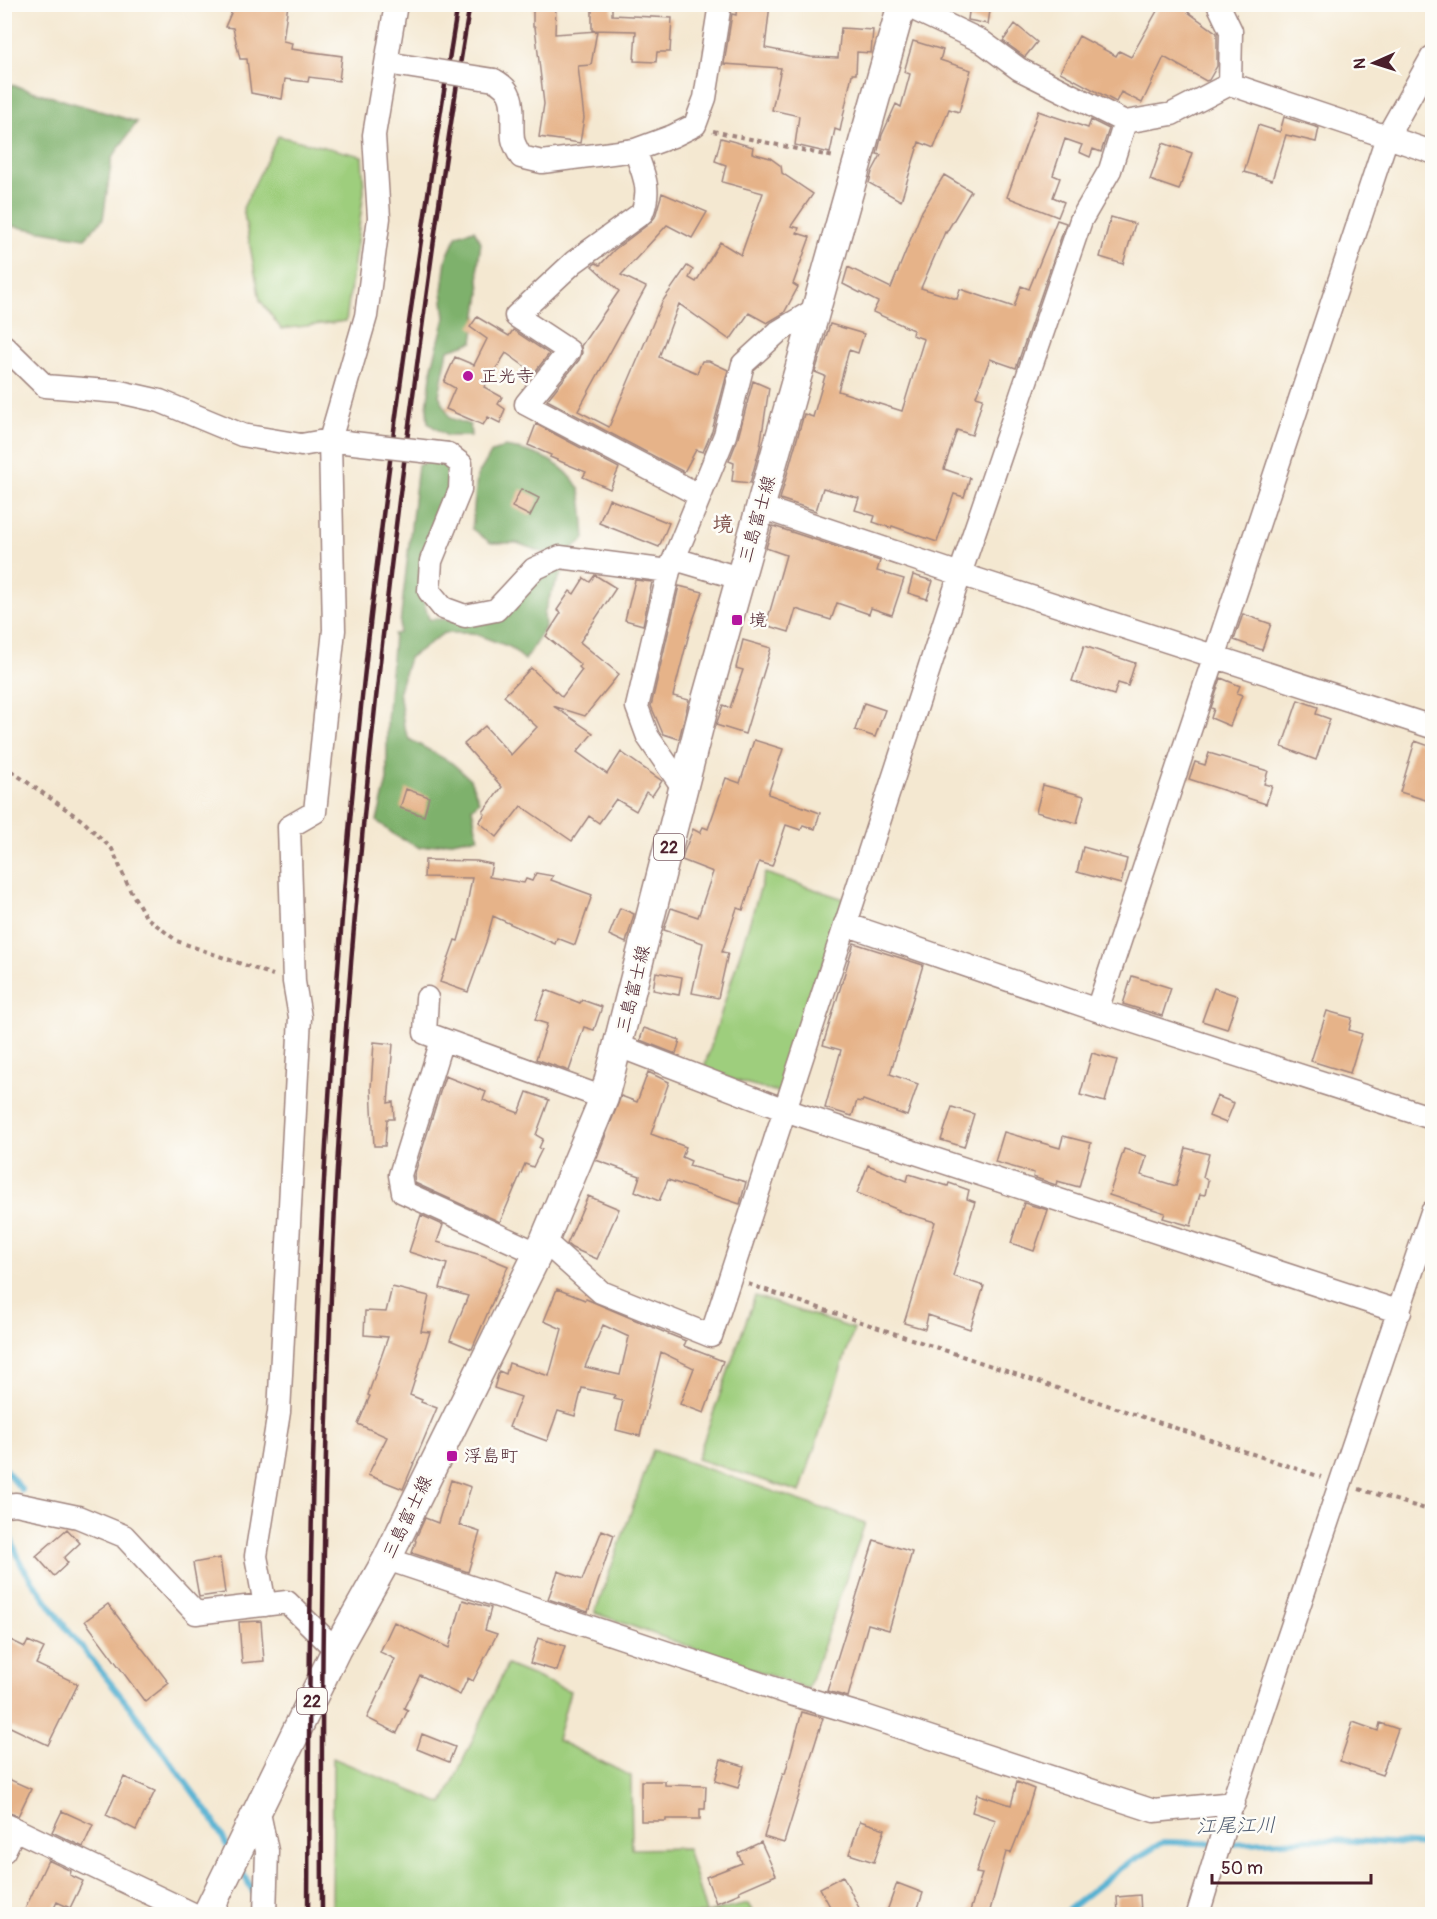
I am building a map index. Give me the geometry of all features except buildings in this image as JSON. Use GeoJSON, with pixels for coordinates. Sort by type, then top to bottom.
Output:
{"type":"FeatureCollection","features":[{"type":"Feature","properties":{"kind":"main road","name":"三島富士線"},"geometry":{"type":"LineString","coordinates":[[207,1914],[336,1650],[387,1559],[540,1247],[604,1098],[740,578],[902,4]]}},
{"type":"Feature","properties":{"kind":"street"},"geometry":{"type":"LineString","coordinates":[[265,1605],[256,1556],[279,1412],[300,1017],[294,982],[289,827],[315,812],[334,630],[337,441],[366,316],[379,218],[374,135],[392,65],[396,4]]}},
{"type":"Feature","properties":{"kind":"street"},"geometry":{"type":"LineString","coordinates":[[392,65],[494,80],[505,85],[511,98],[513,141],[520,157],[542,162],[635,150],[695,125],[705,98],[720,4]]}},
{"type":"Feature","properties":{"kind":"street"},"geometry":{"type":"LineString","coordinates":[[902,4],[981,41],[1019,69],[1125,122],[1172,114],[1230,84],[1432,152]]}},
{"type":"Feature","properties":{"kind":"street"},"geometry":{"type":"LineString","coordinates":[[1218,4],[1231,31],[1230,84]]}},
{"type":"Feature","properties":{"kind":"street"},"geometry":{"type":"LineString","coordinates":[[1097,1010],[1387,137],[1432,57]]}},
{"type":"Feature","properties":{"kind":"street"},"geometry":{"type":"LineString","coordinates":[[442,1040],[400,1175],[403,1192],[540,1247],[601,1292],[711,1336],[960,574],[1081,220],[1110,170],[1125,122]]}},
{"type":"Feature","properties":{"kind":"street"},"geometry":{"type":"LineString","coordinates":[[635,150],[647,186],[647,200],[642,213],[574,262],[516,316],[569,351],[526,404],[699,495]]}},
{"type":"Feature","properties":{"kind":"street"},"geometry":{"type":"LineString","coordinates":[[684,789],[648,737],[637,706],[672,565],[725,435],[743,364],[778,332],[816,309]]}},
{"type":"Feature","properties":{"kind":"street"},"geometry":{"type":"LineString","coordinates":[[4,346],[45,386],[120,392],[160,401],[242,435],[301,445],[337,441],[448,454],[460,464],[460,490],[431,561],[429,591],[443,608],[465,616],[496,610],[534,569],[560,557],[672,565],[740,578]]}},
{"type":"Feature","properties":{"kind":"street"},"geometry":{"type":"LineString","coordinates":[[760,507],[1432,727]]}},
{"type":"Feature","properties":{"kind":"street"},"geometry":{"type":"LineString","coordinates":[[844,924],[1097,1010],[1432,1118]]}},
{"type":"Feature","properties":{"kind":"street"},"geometry":{"type":"LineString","coordinates":[[427,998],[425,1033],[604,1098]]}},
{"type":"Feature","properties":{"kind":"street"},"geometry":{"type":"LineString","coordinates":[[618,1046],[785,1110],[1400,1312]]}},
{"type":"Feature","properties":{"kind":"street"},"geometry":{"type":"LineString","coordinates":[[1198,1914],[1339,1483],[1400,1312],[1432,1212]]}},
{"type":"Feature","properties":{"kind":"street"},"geometry":{"type":"LineString","coordinates":[[8,1500],[78,1517],[124,1536],[196,1613],[287,1602],[336,1650]]}},
{"type":"Feature","properties":{"kind":"street"},"geometry":{"type":"LineString","coordinates":[[387,1559],[794,1695],[862,1715],[1154,1811],[1231,1810]]}},
{"type":"Feature","properties":{"kind":"street"},"geometry":{"type":"LineString","coordinates":[[258,1808],[267,1851],[265,1914]]}},
{"type":"Feature","properties":{"kind":"street"},"geometry":{"type":"LineString","coordinates":[[4,1851],[10,1826],[193,1914]]}},
{"type":"Feature","properties":{"kind":"path"},"geometry":{"type":"LineString","coordinates":[[695,125],[707,130],[856,162]]}},
{"type":"Feature","properties":{"kind":"path"},"geometry":{"type":"LineString","coordinates":[[4,766],[83,821],[112,849],[130,890],[146,917],[177,941],[294,982]]}},
{"type":"Feature","properties":{"kind":"path"},"geometry":{"type":"LineString","coordinates":[[730,1278],[1339,1483],[1432,1511]]}},
{"type":"Feature","properties":{"kind":"green space"},"geometry":{"type":"Polygon","coordinates":[[[5,83],[137,122],[112,158],[103,219],[85,238],[5,225],[5,83]]]}},
{"type":"Feature","properties":{"kind":"green space"},"geometry":{"type":"Polygon","coordinates":[[[278,136],[362,156],[364,191],[346,321],[281,329],[260,300],[243,208],[278,136]]]}},
{"type":"Feature","properties":{"kind":"green space"},"geometry":{"type":"Polygon","coordinates":[[[474,230],[481,242],[478,265],[480,293],[473,342],[448,350],[439,395],[450,418],[470,425],[471,436],[447,436],[428,423],[427,408],[432,367],[445,318],[442,291],[446,259],[457,235],[474,230]]]}},
{"type":"Feature","properties":{"kind":"green space"},"geometry":{"type":"Polygon","coordinates":[[[505,447],[526,451],[546,459],[556,464],[572,478],[580,491],[585,539],[568,551],[544,553],[517,543],[491,543],[472,529],[477,476],[492,452],[505,447]]]}},
{"type":"Feature","properties":{"kind":"green space"},"geometry":{"type":"Polygon","coordinates":[[[443,458],[457,461],[419,587],[429,619],[499,620],[553,567],[564,569],[551,593],[544,613],[545,628],[525,660],[510,647],[472,633],[444,633],[409,658],[399,690],[404,727],[409,739],[452,763],[470,779],[479,801],[472,808],[478,838],[420,848],[396,836],[377,821],[387,780],[387,721],[394,634],[399,633],[418,465],[443,458]]]}},
{"type":"Feature","properties":{"kind":"green space"},"geometry":{"type":"Polygon","coordinates":[[[765,873],[844,899],[780,1093],[703,1071],[765,873]]]}},
{"type":"Feature","properties":{"kind":"green space"},"geometry":{"type":"Polygon","coordinates":[[[755,1296],[854,1329],[800,1492],[697,1459],[755,1296]]]}},
{"type":"Feature","properties":{"kind":"green space"},"geometry":{"type":"Polygon","coordinates":[[[653,1450],[865,1523],[808,1689],[595,1613],[653,1450]]]}},
{"type":"Feature","properties":{"kind":"green space"},"geometry":{"type":"Polygon","coordinates":[[[507,1665],[570,1691],[557,1740],[631,1776],[632,1849],[687,1848],[706,1913],[748,1904],[754,1914],[332,1914],[333,1758],[443,1804],[507,1665]]]}},
{"type":"Feature","properties":{"kind":"waterway"},"geometry":{"type":"LineString","coordinates":[[4,1468],[22,1490]]}},
{"type":"Feature","properties":{"kind":"waterway"},"geometry":{"type":"LineString","coordinates":[[5,1525],[22,1566],[66,1628],[129,1706],[210,1815],[229,1849]]}},
{"type":"Feature","properties":{"kind":"waterway","name":"江尾江川"},"geometry":{"type":"LineString","coordinates":[[1063,1914],[1118,1870],[1163,1842],[1230,1844],[1315,1839],[1432,1845]]}},
{"type":"Feature","properties":{"kind":"waterway"},"geometry":{"type":"LineString","coordinates":[[240,1868],[257,1899]]}},
{"type":"Feature","properties":{"kind":"railway"},"geometry":{"type":"LineString","coordinates":[[308,1914],[314,1423],[325,1158],[343,906],[368,642],[394,429],[458,4]]}},
{"type":"Feature","properties":{"kind":"railway"},"geometry":{"type":"LineString","coordinates":[[322,1914],[322,1665],[327,1415],[338,1155],[358,874],[399,501],[441,190],[470,4]]}},
{"type":"Feature","properties":{"kind":"place","name":"正光寺"},"geometry":{"type":"Point","coordinates":[468,376]}},
{"type":"Feature","properties":{"kind":"place","name":"境"},"geometry":{"type":"Point","coordinates":[737,620]}},
{"type":"Feature","properties":{"kind":"place","name":"浮島町"},"geometry":{"type":"Point","coordinates":[452,1456]}},
{"type":"Feature","properties":{"kind":"district","name":"境"},"geometry":{"type":"Point","coordinates":[723,524]}}]}
